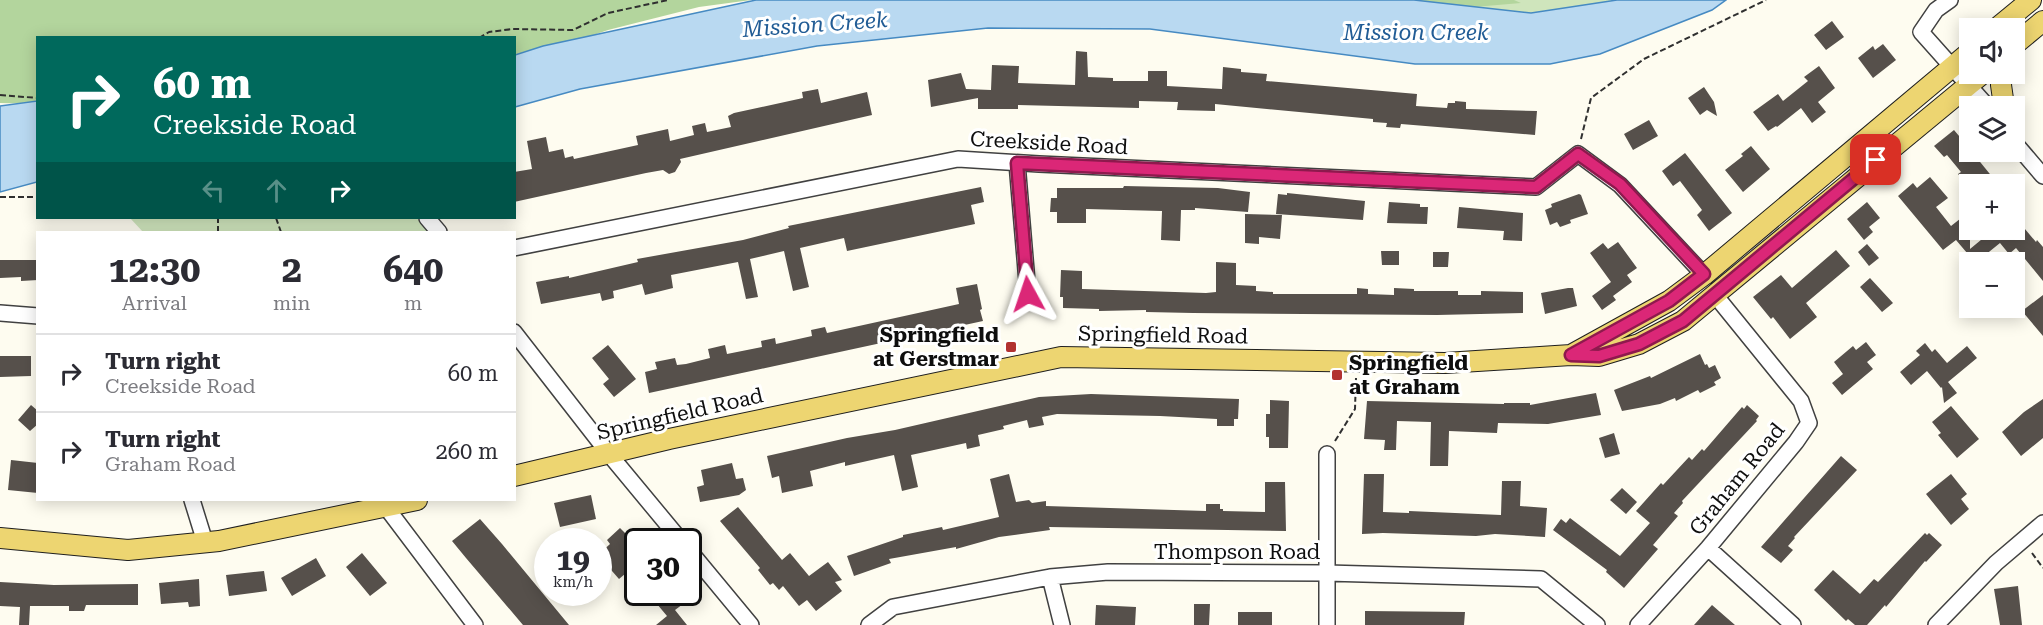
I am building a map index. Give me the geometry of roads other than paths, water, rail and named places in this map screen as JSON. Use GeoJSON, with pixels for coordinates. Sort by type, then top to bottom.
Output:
{"type":"FeatureCollection","features":[{"type":"Feature","properties":{"kind":"main road"},"geometry":{"type":"LineString","coordinates":[[2009,18],[2031,0]]}},
{"type":"Feature","properties":{"kind":"main road"},"geometry":{"type":"LineString","coordinates":[[2025,36],[2043,21]]}},
{"type":"Feature","properties":{"kind":"main road","name":"Springfield Road"},"geometry":{"type":"LineString","coordinates":[[1571,355],[1669,301],[1959,61]]}},
{"type":"Feature","properties":{"kind":"main road","name":"Springfield Road"},"geometry":{"type":"LineString","coordinates":[[516,476],[669,439],[1061,357],[1445,363],[1571,355],[1599,356],[1639,344],[1683,321],[1969,84]]}},
{"type":"Feature","properties":{"kind":"main road"},"geometry":{"type":"LineString","coordinates":[[0,537],[128,550],[219,541],[413,501]]}},
{"type":"Feature","properties":{"kind":"street"},"geometry":{"type":"LineString","coordinates":[[1950,0],[1936,10],[1921,32],[1952,66],[1959,70]]}},
{"type":"Feature","properties":{"kind":"street","name":"Creekside Road"},"geometry":{"type":"LineString","coordinates":[[516,248],[958,159],[1536,187],[1578,154],[1620,184],[1704,274]]}},
{"type":"Feature","properties":{"kind":"street"},"geometry":{"type":"LineString","coordinates":[[2025,155],[2043,176]]}},
{"type":"Feature","properties":{"kind":"street"},"geometry":{"type":"LineString","coordinates":[[1017,163],[1028,294]]}},
{"type":"Feature","properties":{"kind":"street"},"geometry":{"type":"LineString","coordinates":[[428,219],[438,231]]}},
{"type":"Feature","properties":{"kind":"street","name":"Graham Road"},"geometry":{"type":"LineString","coordinates":[[1638,625],[1708,548],[1796,442],[1809,423],[1801,401],[1714,295]]}},
{"type":"Feature","properties":{"kind":"street"},"geometry":{"type":"LineString","coordinates":[[0,314],[36,316]]}},
{"type":"Feature","properties":{"kind":"street"},"geometry":{"type":"LineString","coordinates":[[516,335],[609,454],[670,528]]}},
{"type":"Feature","properties":{"kind":"street"},"geometry":{"type":"LineString","coordinates":[[1327,454],[1327,625]]}},
{"type":"Feature","properties":{"kind":"street"},"geometry":{"type":"LineString","coordinates":[[192,501],[205,542]]}},
{"type":"Feature","properties":{"kind":"street"},"geometry":{"type":"LineString","coordinates":[[386,507],[475,625]]}},
{"type":"Feature","properties":{"kind":"street"},"geometry":{"type":"LineString","coordinates":[[1936,625],[1996,563],[2043,523]]}},
{"type":"Feature","properties":{"kind":"street"},"geometry":{"type":"LineString","coordinates":[[1708,548],[1793,625]]}},
{"type":"Feature","properties":{"kind":"street"},"geometry":{"type":"LineString","coordinates":[[702,566],[751,625]]}},
{"type":"Feature","properties":{"kind":"street","name":"Thompson Road"},"geometry":{"type":"LineString","coordinates":[[869,625],[893,607],[1050,577],[1108,572],[1327,573],[1541,579],[1597,625]]}},
{"type":"Feature","properties":{"kind":"street"},"geometry":{"type":"LineString","coordinates":[[1050,577],[1062,625]]}},
{"type":"Feature","properties":{"kind":"water","name":"Mission Creek"},"geometry":{"type":"Polygon","coordinates":[[[756,0],[1414,0],[1531,13],[1617,0],[1726,0],[1712,10],[1600,54],[1550,64],[1415,64],[1150,29],[988,28],[817,46],[580,89],[516,107],[516,55],[543,46],[756,0]]]}},
{"type":"Feature","properties":{"kind":"water"},"geometry":{"type":"Polygon","coordinates":[[[36,101],[36,182],[0,192],[0,106],[36,101]]]}},
{"type":"Feature","properties":{"kind":"place","name":"Springfield at Gerstmar"},"geometry":{"type":"Point","coordinates":[1011,347]}},
{"type":"Feature","properties":{"kind":"place","name":"Springfield at Graham"},"geometry":{"type":"Point","coordinates":[1337,375]}}]}
